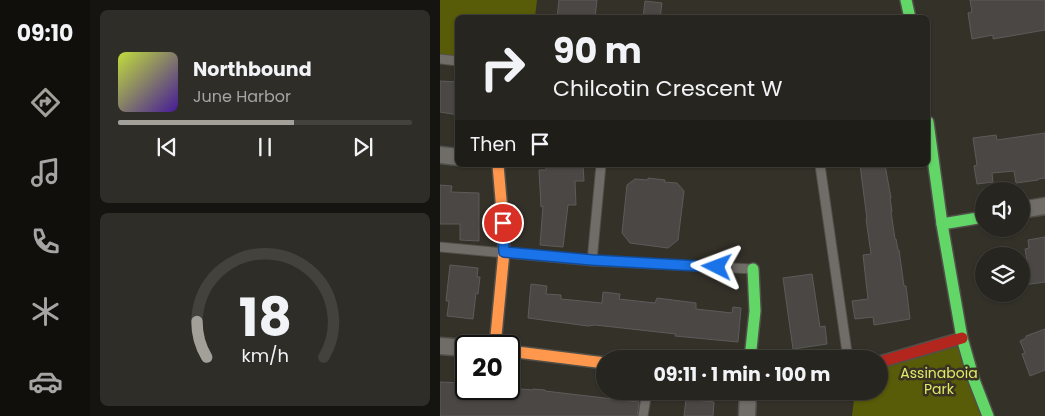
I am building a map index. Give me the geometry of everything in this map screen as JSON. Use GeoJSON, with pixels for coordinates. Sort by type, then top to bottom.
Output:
{"type":"FeatureCollection","features":[{"type":"Feature","properties":{"kind":"street"},"geometry":{"type":"LineString","coordinates":[[906,0],[909,15]]}},
{"type":"Feature","properties":{"kind":"street"},"geometry":{"type":"LineString","coordinates":[[930,137],[942,224],[962,338],[974,380],[988,416]]}},
{"type":"Feature","properties":{"kind":"street"},"geometry":{"type":"LineString","coordinates":[[440,155],[455,157]]}},
{"type":"Feature","properties":{"kind":"street"},"geometry":{"type":"LineString","coordinates":[[496,335],[504,252],[498,167]]}},
{"type":"Feature","properties":{"kind":"street"},"geometry":{"type":"LineString","coordinates":[[1030,208],[1045,206]]}},
{"type":"Feature","properties":{"kind":"street"},"geometry":{"type":"LineString","coordinates":[[942,224],[975,218]]}},
{"type":"Feature","properties":{"kind":"street"},"geometry":{"type":"LineString","coordinates":[[751,350],[755,311],[753,269]]}},
{"type":"Feature","properties":{"kind":"street"},"geometry":{"type":"LineString","coordinates":[[888,360],[962,338]]}},
{"type":"Feature","properties":{"kind":"street"},"geometry":{"type":"LineString","coordinates":[[440,346],[455,347]]}},
{"type":"Feature","properties":{"kind":"street"},"geometry":{"type":"LineString","coordinates":[[520,352],[596,362]]}},
{"type":"Feature","properties":{"kind":"street"},"geometry":{"type":"LineString","coordinates":[[747,416],[748,400]]}},
{"type":"Feature","properties":{"kind":"lane"},"geometry":{"type":"LineString","coordinates":[[440,59],[455,61]]}},
{"type":"Feature","properties":{"kind":"lane"},"geometry":{"type":"LineString","coordinates":[[592,260],[601,167]]}},
{"type":"Feature","properties":{"kind":"lane"},"geometry":{"type":"LineString","coordinates":[[820,167],[847,350]]}},
{"type":"Feature","properties":{"kind":"lane"},"geometry":{"type":"LineString","coordinates":[[440,247],[592,260],[753,269]]}},
{"type":"Feature","properties":{"kind":"lane"},"geometry":{"type":"LineString","coordinates":[[644,416],[646,400]]}},
{"type":"Feature","properties":{"kind":"green space"},"geometry":{"type":"Polygon","coordinates":[[[440,0],[537,0],[535,15],[455,15],[455,61],[440,59],[440,0]]]}},
{"type":"Feature","properties":{"kind":"green space","name":"Assinaboia Park"},"geometry":{"type":"Polygon","coordinates":[[[962,338],[988,416],[852,416],[854,400],[888,400],[888,360],[962,338]]]}},
{"type":"Feature","properties":{"kind":"building"},"geometry":{"type":"Polygon","coordinates":[[[559,0],[597,0],[595,15],[557,15],[559,0]]]}},
{"type":"Feature","properties":{"kind":"building"},"geometry":{"type":"Polygon","coordinates":[[[970,0],[1045,0],[1045,30],[993,39],[993,35],[972,39],[968,13],[972,12],[970,0]]]}},
{"type":"Feature","properties":{"kind":"building"},"geometry":{"type":"Polygon","coordinates":[[[645,1],[662,3],[660,15],[643,15],[645,1]]]}},
{"type":"Feature","properties":{"kind":"building"},"geometry":{"type":"Polygon","coordinates":[[[440,81],[455,82],[455,114],[440,112],[440,81]]]}},
{"type":"Feature","properties":{"kind":"building"},"geometry":{"type":"Polygon","coordinates":[[[1045,133],[1045,178],[1016,182],[1014,171],[992,173],[993,182],[977,182],[974,166],[977,165],[973,138],[996,135],[997,140],[1045,133]]]}},
{"type":"Feature","properties":{"kind":"building"},"geometry":{"type":"Polygon","coordinates":[[[546,167],[583,167],[584,181],[575,181],[576,205],[568,205],[563,247],[540,245],[543,206],[541,207],[539,170],[546,170],[546,167]]]}},
{"type":"Feature","properties":{"kind":"building"},"geometry":{"type":"Polygon","coordinates":[[[860,167],[885,167],[895,239],[899,250],[904,286],[906,286],[910,319],[874,325],[873,317],[855,319],[852,301],[868,299],[863,255],[871,254],[860,167]]]}},
{"type":"Feature","properties":{"kind":"building"},"geometry":{"type":"Polygon","coordinates":[[[648,178],[677,183],[684,191],[678,240],[668,248],[630,243],[622,233],[627,185],[635,179],[648,180],[648,178]]]}},
{"type":"Feature","properties":{"kind":"building"},"geometry":{"type":"Polygon","coordinates":[[[440,185],[452,186],[451,192],[479,193],[479,241],[460,240],[460,224],[440,224],[440,185]]]}},
{"type":"Feature","properties":{"kind":"building"},"geometry":{"type":"Polygon","coordinates":[[[1045,237],[1045,282],[1030,284],[1030,247],[1028,240],[1045,237]]]}},
{"type":"Feature","properties":{"kind":"building"},"geometry":{"type":"Polygon","coordinates":[[[450,265],[478,268],[477,277],[480,277],[473,319],[447,316],[449,301],[446,301],[450,265]]]}},
{"type":"Feature","properties":{"kind":"building"},"geometry":{"type":"Polygon","coordinates":[[[812,274],[820,327],[825,326],[827,344],[793,349],[783,278],[812,274]]]}},
{"type":"Feature","properties":{"kind":"building"},"geometry":{"type":"Polygon","coordinates":[[[531,284],[547,286],[546,294],[561,295],[561,299],[602,303],[603,292],[620,294],[619,299],[655,303],[657,298],[696,303],[696,309],[732,313],[733,307],[741,308],[738,342],[528,318],[531,284]]]}},
{"type":"Feature","properties":{"kind":"building"},"geometry":{"type":"Polygon","coordinates":[[[1045,329],[1045,370],[1030,376],[1022,354],[1025,353],[1020,341],[1026,338],[1026,336],[1045,329]]]}},
{"type":"Feature","properties":{"kind":"building"},"geometry":{"type":"Polygon","coordinates":[[[440,382],[455,383],[455,400],[520,400],[520,389],[533,389],[596,397],[596,400],[639,402],[637,416],[440,416],[440,382]]]}},
{"type":"Feature","properties":{"kind":"building"},"geometry":{"type":"Polygon","coordinates":[[[686,400],[714,402],[713,416],[684,416],[686,400]]]}},
{"type":"Feature","properties":{"kind":"traffic: fast"},"geometry":{"type":"LineString","coordinates":[[906,0],[909,15]]}},
{"type":"Feature","properties":{"kind":"traffic: fast"},"geometry":{"type":"LineString","coordinates":[[930,137],[942,224],[962,338],[974,380],[988,416]]}},
{"type":"Feature","properties":{"kind":"traffic: fast"},"geometry":{"type":"LineString","coordinates":[[942,224],[975,218]]}},
{"type":"Feature","properties":{"kind":"traffic: fast"},"geometry":{"type":"LineString","coordinates":[[751,350],[755,311],[753,269]]}},
{"type":"Feature","properties":{"kind":"traffic: slow"},"geometry":{"type":"LineString","coordinates":[[496,335],[504,252],[498,167]]}},
{"type":"Feature","properties":{"kind":"traffic: slow"},"geometry":{"type":"LineString","coordinates":[[520,352],[596,362]]}},
{"type":"Feature","properties":{"kind":"traffic: jam"},"geometry":{"type":"LineString","coordinates":[[888,360],[962,338]]}},
{"type":"Feature","properties":{"kind":"route"},"geometry":{"type":"LineString","coordinates":[[503,223],[504,252],[592,260],[717,267]]}}]}
